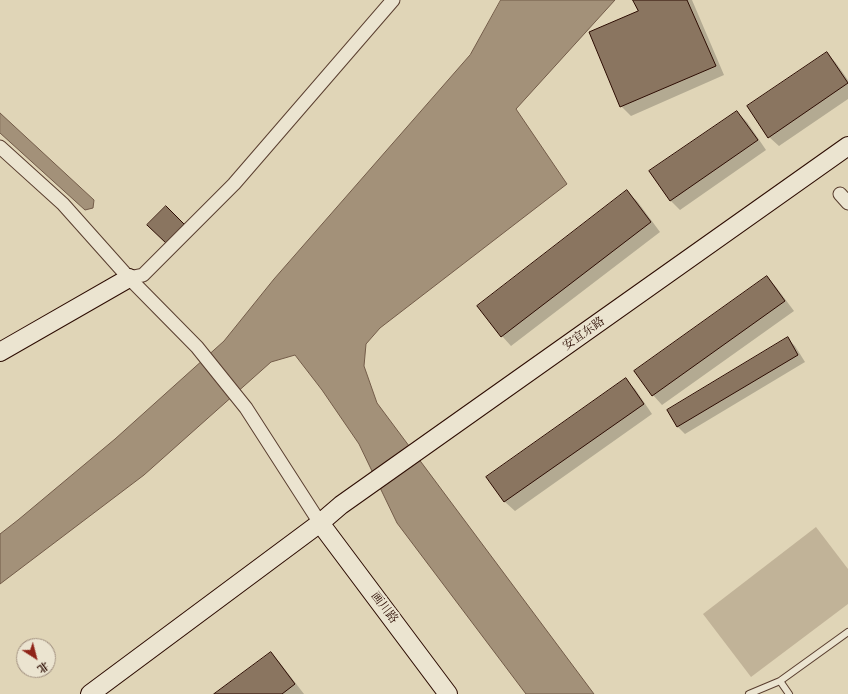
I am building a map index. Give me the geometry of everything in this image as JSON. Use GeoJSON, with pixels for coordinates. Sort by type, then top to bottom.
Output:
{"type":"FeatureCollection","features":[{"type":"Feature","properties":{"kind":"street"},"geometry":{"type":"LineString","coordinates":[[0,352],[129,278],[143,275],[234,184],[393,0]]}},
{"type":"Feature","properties":{"kind":"street","name":"安宜东路"},"geometry":{"type":"LineString","coordinates":[[90,694],[342,505],[848,146]]}},
{"type":"Feature","properties":{"kind":"street"},"geometry":{"type":"LineString","coordinates":[[0,147],[63,204],[129,278],[197,347],[246,408],[320,523]]}},
{"type":"Feature","properties":{"kind":"street","name":"画川路"},"geometry":{"type":"LineString","coordinates":[[320,523],[448,694]]}},
{"type":"Feature","properties":{"kind":"lane"},"geometry":{"type":"LineString","coordinates":[[749,694],[780,681],[848,632]]}},
{"type":"Feature","properties":{"kind":"lane"},"geometry":{"type":"LineString","coordinates":[[780,681],[789,694]]}},
{"type":"Feature","properties":{"kind":"shaded area"},"geometry":{"type":"Polygon","coordinates":[[[501,0],[615,0],[516,109],[567,184],[380,328],[366,344],[364,366],[377,403],[594,694],[526,694],[397,523],[359,444],[322,390],[295,355],[271,362],[144,475],[0,584],[0,534],[115,439],[224,341],[274,279],[470,55],[501,0]]]}},
{"type":"Feature","properties":{"kind":"shaded area"},"geometry":{"type":"Polygon","coordinates":[[[0,113],[94,200],[93,208],[85,210],[0,133],[0,113]]]}},
{"type":"Feature","properties":{"kind":"shaded area"},"geometry":{"type":"Polygon","coordinates":[[[816,527],[848,569],[848,604],[751,677],[703,614],[816,527]]]}},
{"type":"Feature","properties":{"kind":"building"},"geometry":{"type":"Polygon","coordinates":[[[633,0],[687,0],[716,66],[620,107],[589,32],[638,11],[633,0]]]}},
{"type":"Feature","properties":{"kind":"building"},"geometry":{"type":"Polygon","coordinates":[[[827,52],[848,83],[768,138],[747,106],[827,52]]]}},
{"type":"Feature","properties":{"kind":"building"},"geometry":{"type":"Polygon","coordinates":[[[737,111],[758,140],[670,201],[649,171],[737,111]]]}},
{"type":"Feature","properties":{"kind":"building"},"geometry":{"type":"Polygon","coordinates":[[[627,190],[651,222],[501,337],[477,306],[627,190]]]}},
{"type":"Feature","properties":{"kind":"building"},"geometry":{"type":"Polygon","coordinates":[[[166,206],[185,225],[167,244],[147,225],[166,206]]]}},
{"type":"Feature","properties":{"kind":"building"},"geometry":{"type":"Polygon","coordinates":[[[767,276],[785,301],[652,396],[634,371],[767,276]]]}},
{"type":"Feature","properties":{"kind":"building"},"geometry":{"type":"Polygon","coordinates":[[[788,337],[798,355],[677,427],[667,410],[788,337]]]}},
{"type":"Feature","properties":{"kind":"building"},"geometry":{"type":"Polygon","coordinates":[[[626,378],[644,404],[504,502],[486,477],[626,378]]]}},
{"type":"Feature","properties":{"kind":"building"},"geometry":{"type":"Polygon","coordinates":[[[271,652],[295,684],[282,694],[214,694],[271,652]]]}}]}
